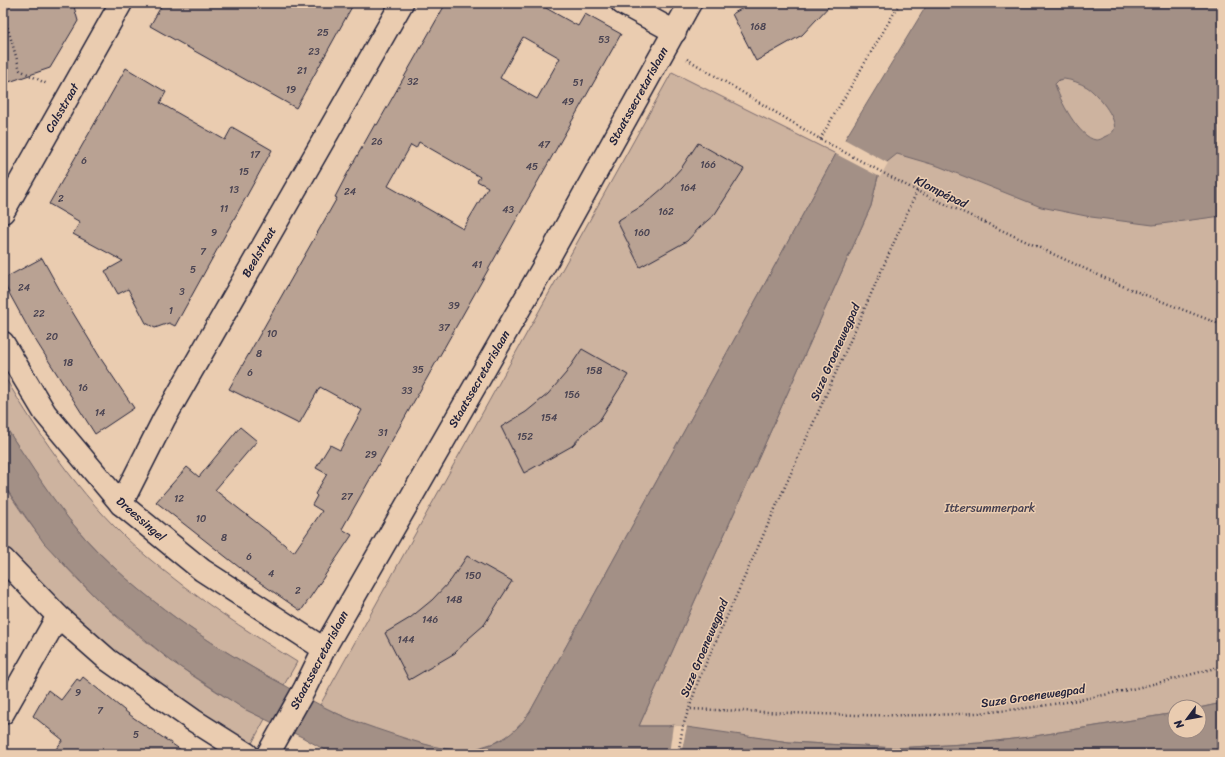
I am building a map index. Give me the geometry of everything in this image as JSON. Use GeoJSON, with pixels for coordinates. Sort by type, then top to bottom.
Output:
{"type":"FeatureCollection","features":[{"type":"Feature","properties":{"kind":"street","name":"Beelstraat"},"geometry":{"type":"LineString","coordinates":[[121,504],[164,419],[402,3]]}},
{"type":"Feature","properties":{"kind":"street"},"geometry":{"type":"LineString","coordinates":[[622,3],[670,39]]}},
{"type":"Feature","properties":{"kind":"street","name":"Staatssecretarislaan"},"geometry":{"type":"LineString","coordinates":[[268,754],[304,690],[324,649],[548,259],[690,3]]}},
{"type":"Feature","properties":{"kind":"street","name":"Calsstraat"},"geometry":{"type":"LineString","coordinates":[[3,212],[69,96],[113,9]]}},
{"type":"Feature","properties":{"kind":"street","name":"Dreessingel"},"geometry":{"type":"LineString","coordinates":[[3,343],[44,413],[121,504],[202,570],[324,649]]}},
{"type":"Feature","properties":{"kind":"street"},"geometry":{"type":"LineString","coordinates":[[3,559],[58,616],[108,660],[193,720],[247,754]]}},
{"type":"Feature","properties":{"kind":"street"},"geometry":{"type":"LineString","coordinates":[[3,713],[58,616]]}},
{"type":"Feature","properties":{"kind":"path"},"geometry":{"type":"LineString","coordinates":[[820,138],[900,3]]}},
{"type":"Feature","properties":{"kind":"path"},"geometry":{"type":"LineString","coordinates":[[3,12],[20,70],[69,96]]}},
{"type":"Feature","properties":{"kind":"path","name":"Klompépad"},"geometry":{"type":"LineString","coordinates":[[670,39],[832,146],[886,175],[917,191],[1120,284],[1222,324]]}},
{"type":"Feature","properties":{"kind":"path","name":"Suze Groenewegpad"},"geometry":{"type":"LineString","coordinates":[[917,191],[699,679],[689,709],[831,715],[959,714],[1059,703],[1119,692],[1222,666]]}},
{"type":"Feature","properties":{"kind":"path"},"geometry":{"type":"LineString","coordinates":[[678,754],[683,726],[689,709]]}},
{"type":"Feature","properties":{"kind":"green space","name":"Ittersummerpark"},"geometry":{"type":"Polygon","coordinates":[[[928,3],[1222,3],[1222,703],[1207,706],[1207,699],[1167,699],[1167,714],[1029,737],[980,743],[896,748],[789,742],[669,726],[639,726],[871,206],[928,3]]]}},
{"type":"Feature","properties":{"kind":"green space"},"geometry":{"type":"Polygon","coordinates":[[[672,72],[836,154],[530,712],[516,730],[505,738],[473,750],[456,750],[436,747],[395,736],[354,721],[320,705],[672,72]]]}},
{"type":"Feature","properties":{"kind":"green space"},"geometry":{"type":"Polygon","coordinates":[[[3,374],[33,423],[67,471],[125,537],[164,571],[201,599],[297,662],[284,685],[223,650],[164,610],[110,564],[86,539],[63,512],[33,470],[5,426],[3,422],[3,374]]]}},
{"type":"Feature","properties":{"kind":"green space"},"geometry":{"type":"Polygon","coordinates":[[[3,484],[23,514],[45,542],[93,595],[147,642],[176,664],[235,703],[265,719],[250,747],[127,665],[17,563],[3,547],[3,484]]]}},
{"type":"Feature","properties":{"kind":"shaded area"},"geometry":{"type":"Polygon","coordinates":[[[928,3],[1222,3],[1222,216],[1153,225],[1091,217],[1041,207],[938,166],[897,154],[887,162],[878,176],[871,206],[639,726],[673,725],[789,742],[896,748],[980,743],[1029,737],[1167,714],[1167,739],[1207,739],[1207,706],[1222,703],[1222,752],[1218,754],[332,754],[302,737],[244,709],[171,661],[98,600],[44,543],[3,484],[3,422],[51,496],[69,520],[99,553],[120,573],[164,609],[211,642],[236,658],[317,703],[342,716],[369,726],[420,743],[453,750],[473,750],[494,743],[511,733],[521,724],[530,712],[836,154],[928,3]],[[1064,79],[1059,80],[1055,84],[1065,108],[1083,133],[1096,140],[1101,139],[1114,130],[1113,119],[1096,95],[1087,87],[1064,79]]]}},
{"type":"Feature","properties":{"kind":"pier"},"geometry":{"type":"Polygon","coordinates":[[[844,139],[888,163],[880,177],[834,153],[844,139]]]}},
{"type":"Feature","properties":{"kind":"pier"},"geometry":{"type":"Polygon","coordinates":[[[673,725],[687,726],[681,754],[669,754],[673,725]]]}},
{"type":"Feature","properties":{"kind":"building"},"geometry":{"type":"Polygon","coordinates":[[[3,3],[73,3],[78,21],[50,68],[3,84],[3,3]]]}},
{"type":"Feature","properties":{"kind":"building"},"geometry":{"type":"Polygon","coordinates":[[[163,3],[354,3],[296,108],[150,26],[163,3]]]}},
{"type":"Feature","properties":{"kind":"building"},"geometry":{"type":"Polygon","coordinates":[[[446,3],[537,3],[578,26],[585,14],[621,34],[342,529],[352,535],[301,611],[249,575],[156,502],[187,467],[199,477],[240,427],[257,441],[215,490],[294,552],[322,511],[312,505],[317,496],[315,494],[327,474],[316,468],[330,445],[340,450],[362,410],[320,387],[299,424],[229,389],[337,198],[335,197],[375,124],[377,125],[446,3]],[[523,37],[500,78],[537,99],[560,58],[523,37]],[[419,142],[416,148],[411,145],[388,186],[463,229],[488,187],[477,181],[480,177],[419,142]]]}},
{"type":"Feature","properties":{"kind":"building"},"geometry":{"type":"Polygon","coordinates":[[[752,3],[832,3],[802,35],[756,61],[732,14],[752,3]]]}},
{"type":"Feature","properties":{"kind":"building"},"geometry":{"type":"Polygon","coordinates":[[[126,68],[166,92],[160,103],[225,140],[232,127],[272,150],[175,326],[169,323],[155,328],[146,323],[128,289],[118,294],[105,271],[123,261],[73,234],[80,222],[49,204],[126,68]]]}},
{"type":"Feature","properties":{"kind":"building"},"geometry":{"type":"Polygon","coordinates":[[[698,143],[744,169],[715,214],[687,241],[640,267],[617,221],[642,206],[663,188],[682,167],[698,143]]]}},
{"type":"Feature","properties":{"kind":"building"},"geometry":{"type":"Polygon","coordinates":[[[42,258],[101,359],[134,408],[95,434],[31,333],[3,282],[3,279],[42,258]]]}},
{"type":"Feature","properties":{"kind":"building"},"geometry":{"type":"Polygon","coordinates":[[[582,349],[628,375],[599,421],[584,433],[572,446],[524,473],[501,427],[526,412],[548,394],[566,373],[582,349]]]}},
{"type":"Feature","properties":{"kind":"building"},"geometry":{"type":"Polygon","coordinates":[[[467,556],[512,581],[484,625],[455,653],[409,680],[385,633],[410,618],[432,600],[451,580],[467,556]]]}},
{"type":"Feature","properties":{"kind":"building"},"geometry":{"type":"Polygon","coordinates":[[[83,677],[134,718],[187,754],[52,754],[63,740],[33,716],[48,690],[61,700],[77,679],[80,681],[83,677]]]}}]}
